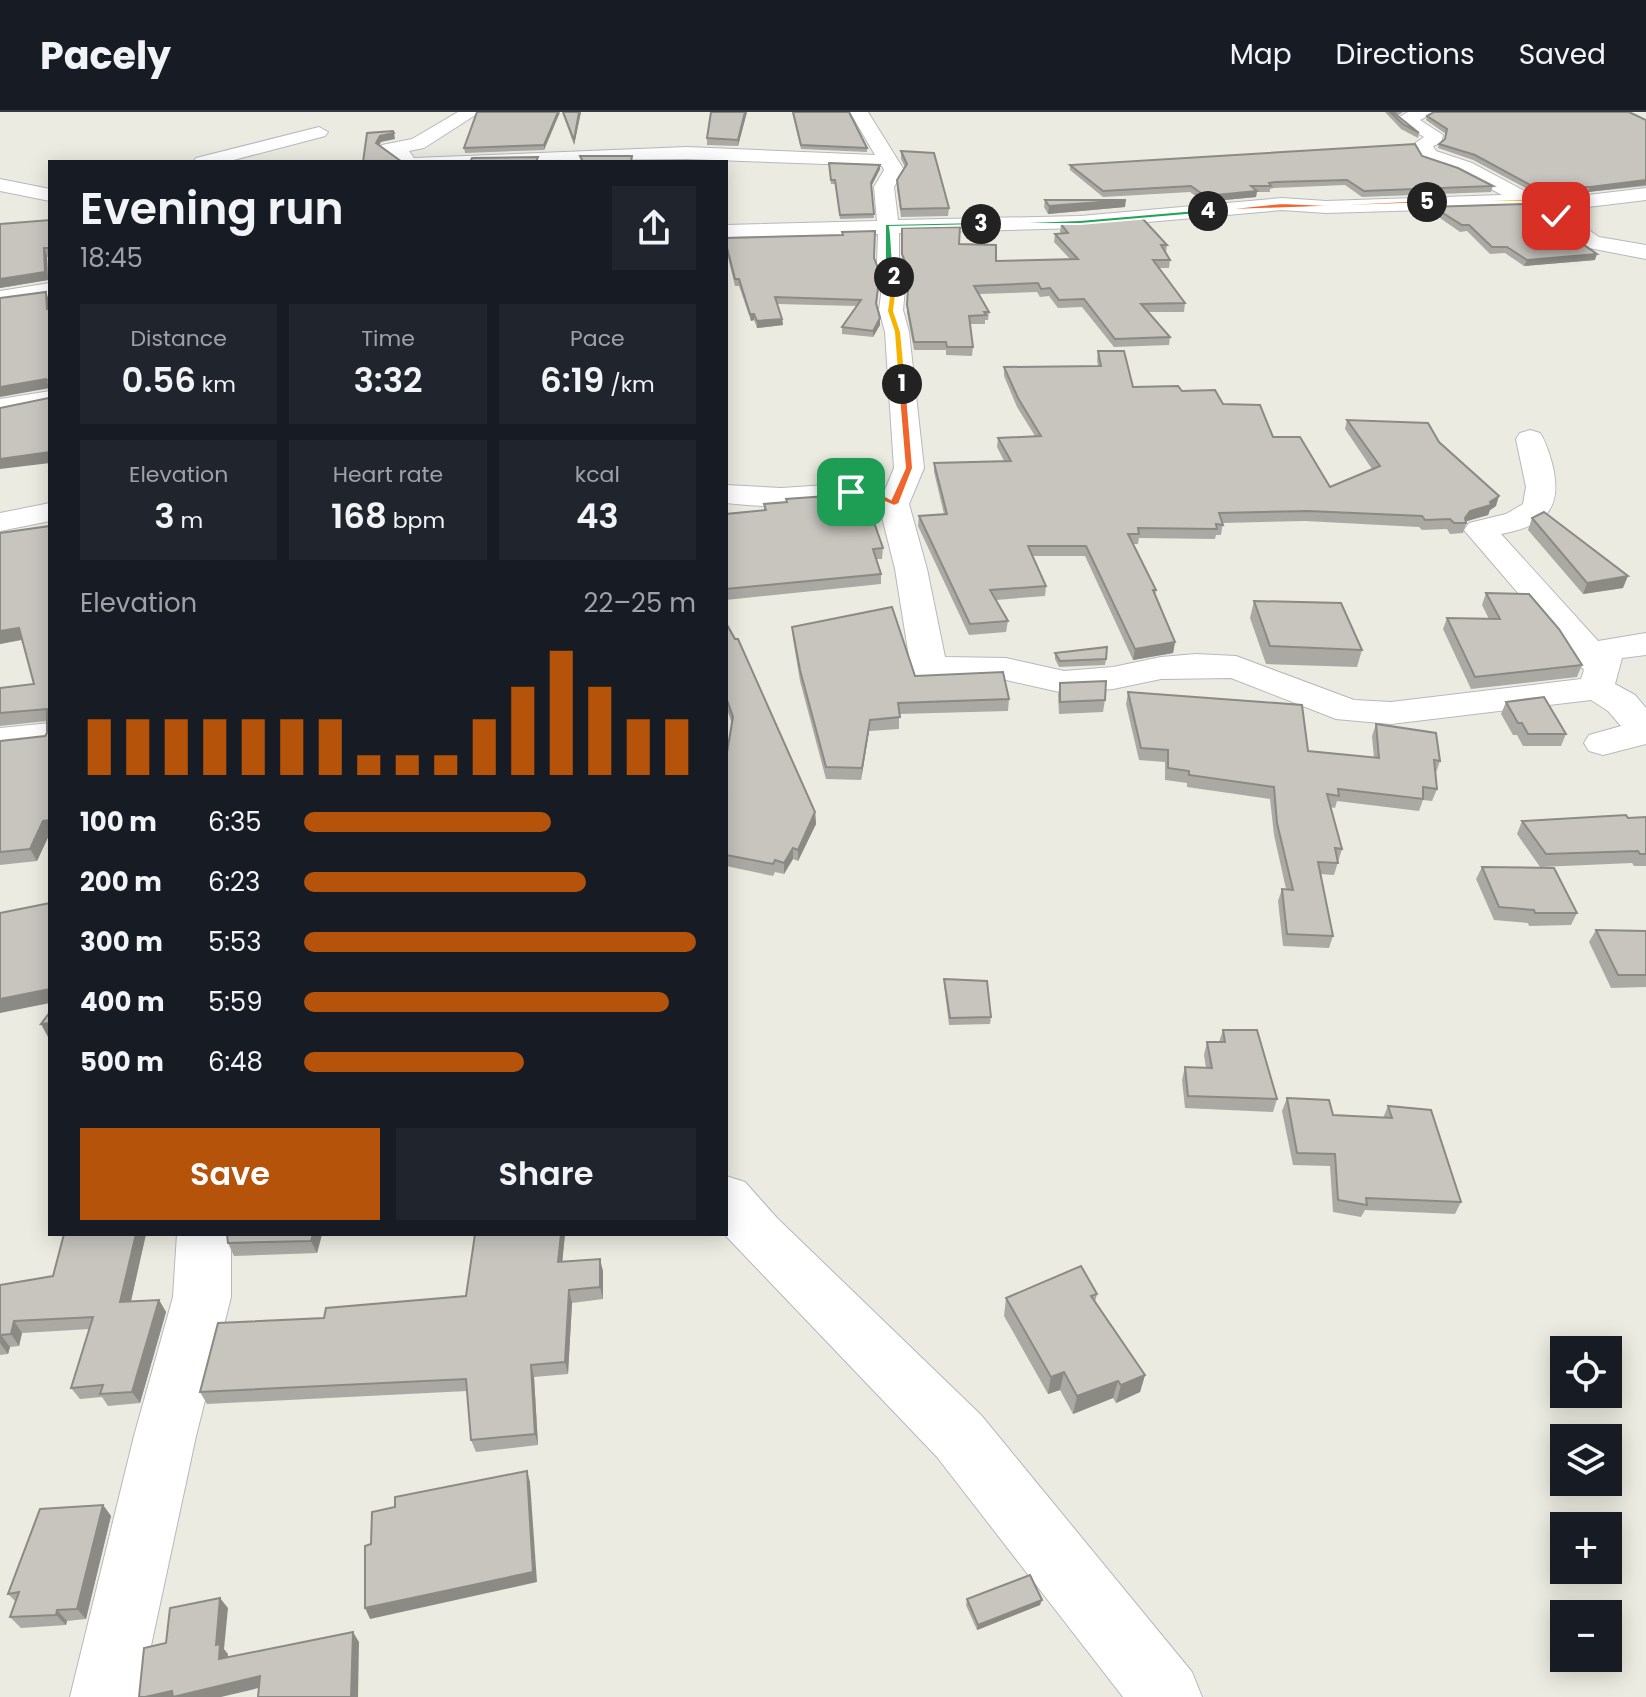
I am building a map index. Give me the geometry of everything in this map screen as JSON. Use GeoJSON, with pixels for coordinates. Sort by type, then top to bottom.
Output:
{"type":"FeatureCollection","features":[{"type":"Feature","properties":{"kind":"street"},"geometry":{"type":"LineString","coordinates":[[405,160],[404,156],[389,149],[417,144],[471,112]]}},
{"type":"Feature","properties":{"kind":"street"},"geometry":{"type":"LineString","coordinates":[[859,112],[894,170],[884,187],[890,247],[888,264],[893,268],[895,283],[891,311],[897,332],[909,468],[894,504],[911,569],[929,669],[982,667],[1064,682],[1113,678],[1161,668],[1196,665],[1236,667],[1349,711],[1391,713],[1598,678]]}},
{"type":"Feature","properties":{"kind":"street"},"geometry":{"type":"LineString","coordinates":[[1426,112],[1405,119],[1434,135],[1434,139],[1423,144],[1428,155],[1465,167],[1556,216],[1618,234],[1643,251]]}},
{"type":"Feature","properties":{"kind":"street"},"geometry":{"type":"LineString","coordinates":[[211,160],[319,132]]}},
{"type":"Feature","properties":{"kind":"street"},"geometry":{"type":"LineString","coordinates":[[480,160],[687,153],[891,161]]}},
{"type":"Feature","properties":{"kind":"street"},"geometry":{"type":"LineString","coordinates":[[0,185],[48,195]]}},
{"type":"Feature","properties":{"kind":"street"},"geometry":{"type":"LineString","coordinates":[[728,231],[1080,222],[1282,204],[1326,207],[1597,200],[1646,194]]}},
{"type":"Feature","properties":{"kind":"street"},"geometry":{"type":"LineString","coordinates":[[0,298],[48,290]]}},
{"type":"Feature","properties":{"kind":"street"},"geometry":{"type":"LineString","coordinates":[[0,407],[48,399]]}},
{"type":"Feature","properties":{"kind":"street"},"geometry":{"type":"LineString","coordinates":[[1530,439],[1543,498],[1538,509],[1521,519],[1480,530],[1641,728],[1632,736],[1603,743]]}},
{"type":"Feature","properties":{"kind":"street"},"geometry":{"type":"LineString","coordinates":[[728,494],[773,497],[851,492],[875,494],[894,504]]}},
{"type":"Feature","properties":{"kind":"street"},"geometry":{"type":"LineString","coordinates":[[0,522],[48,512]]}},
{"type":"Feature","properties":{"kind":"street"},"geometry":{"type":"LineString","coordinates":[[1598,678],[1606,650],[1646,644]]}},
{"type":"Feature","properties":{"kind":"street"},"geometry":{"type":"LineString","coordinates":[[0,740],[48,734]]}},
{"type":"Feature","properties":{"kind":"street"},"geometry":{"type":"LineString","coordinates":[[728,1200],[758,1235],[959,1436],[1167,1697]]}},
{"type":"Feature","properties":{"kind":"street"},"geometry":{"type":"LineString","coordinates":[[105,1697],[163,1445],[202,1297],[204,1236]]}},
{"type":"Feature","properties":{"kind":"building"},"geometry":{"type":"Polygon","coordinates":[[[477,112],[558,112],[544,145],[464,148],[477,112]]]}},
{"type":"Feature","properties":{"kind":"building"},"geometry":{"type":"Polygon","coordinates":[[[563,112],[579,112],[574,140],[563,112]]]}},
{"type":"Feature","properties":{"kind":"building"},"geometry":{"type":"Polygon","coordinates":[[[711,112],[745,112],[738,140],[707,138],[711,112]]]}},
{"type":"Feature","properties":{"kind":"building"},"geometry":{"type":"Polygon","coordinates":[[[793,112],[849,112],[867,148],[801,145],[793,112]]]}},
{"type":"Feature","properties":{"kind":"building"},"geometry":{"type":"Polygon","coordinates":[[[1390,112],[1396,112],[1419,133],[1403,124],[1390,112]]]}},
{"type":"Feature","properties":{"kind":"building"},"geometry":{"type":"Polygon","coordinates":[[[1434,112],[1629,112],[1646,120],[1646,180],[1590,187],[1534,187],[1475,155],[1439,144],[1445,139],[1447,129],[1427,116],[1434,112]]]}},
{"type":"Feature","properties":{"kind":"building"},"geometry":{"type":"Polygon","coordinates":[[[393,131],[380,136],[376,143],[399,160],[363,160],[367,133],[393,131]]]}},
{"type":"Feature","properties":{"kind":"building"},"geometry":{"type":"Polygon","coordinates":[[[1415,144],[1422,156],[1458,168],[1493,186],[1364,191],[1347,180],[1275,182],[1269,183],[1271,186],[1251,186],[1257,191],[1205,196],[1191,186],[1103,191],[1070,165],[1415,144]]]}},
{"type":"Feature","properties":{"kind":"building"},"geometry":{"type":"Polygon","coordinates":[[[901,151],[934,153],[949,208],[901,209],[897,180],[907,164],[901,151]]]}},
{"type":"Feature","properties":{"kind":"building"},"geometry":{"type":"Polygon","coordinates":[[[580,156],[632,156],[631,160],[582,160],[580,156]]]}},
{"type":"Feature","properties":{"kind":"building"},"geometry":{"type":"Polygon","coordinates":[[[538,157],[537,160],[472,158],[538,157]]]}},
{"type":"Feature","properties":{"kind":"building"},"geometry":{"type":"Polygon","coordinates":[[[829,163],[880,165],[871,183],[874,214],[840,215],[829,163]]]}},
{"type":"Feature","properties":{"kind":"building"},"geometry":{"type":"Polygon","coordinates":[[[1045,200],[1126,200],[1049,206],[1045,200]]]}},
{"type":"Feature","properties":{"kind":"building"},"geometry":{"type":"Polygon","coordinates":[[[1525,204],[1597,254],[1527,260],[1507,247],[1492,247],[1469,225],[1462,225],[1427,207],[1525,204]]]}},
{"type":"Feature","properties":{"kind":"building"},"geometry":{"type":"Polygon","coordinates":[[[1142,218],[1167,245],[1161,245],[1170,260],[1153,260],[1185,303],[1141,304],[1170,337],[1115,339],[1084,299],[1059,300],[1050,288],[1041,289],[1038,283],[974,286],[989,312],[969,316],[973,347],[947,347],[946,342],[914,342],[907,305],[909,271],[902,254],[902,228],[960,227],[959,244],[996,245],[996,261],[1078,259],[1055,234],[1068,233],[1061,224],[1142,218]]]}},
{"type":"Feature","properties":{"kind":"building"},"geometry":{"type":"Polygon","coordinates":[[[48,220],[45,272],[0,279],[0,224],[48,220]]]}},
{"type":"Feature","properties":{"kind":"building"},"geometry":{"type":"Polygon","coordinates":[[[875,231],[874,258],[880,273],[876,303],[880,318],[873,331],[842,327],[861,300],[775,297],[782,319],[757,321],[754,314],[750,314],[739,279],[735,279],[728,238],[843,235],[842,232],[875,231]]]}},
{"type":"Feature","properties":{"kind":"building"},"geometry":{"type":"Polygon","coordinates":[[[46,292],[48,381],[0,387],[0,298],[46,292]]]}},
{"type":"Feature","properties":{"kind":"building"},"geometry":{"type":"Polygon","coordinates":[[[1098,351],[1124,351],[1133,387],[1178,386],[1182,391],[1215,390],[1223,404],[1260,405],[1273,437],[1300,437],[1330,487],[1380,466],[1347,420],[1428,423],[1439,442],[1499,496],[1490,502],[1491,505],[1470,511],[1465,518],[1466,523],[1454,523],[1450,519],[1425,520],[1422,516],[1308,511],[1219,513],[1223,525],[1216,524],[1217,529],[1138,528],[1139,534],[1128,534],[1156,590],[1153,590],[1175,642],[1135,649],[1086,546],[1028,546],[1046,586],[990,590],[1008,621],[970,624],[919,516],[947,514],[934,463],[1011,461],[998,438],[1041,436],[1004,367],[1101,366],[1098,351]]]}},
{"type":"Feature","properties":{"kind":"building"},"geometry":{"type":"Polygon","coordinates":[[[48,398],[48,452],[0,459],[0,408],[48,398]]]}},
{"type":"Feature","properties":{"kind":"building"},"geometry":{"type":"Polygon","coordinates":[[[842,495],[865,497],[883,548],[873,549],[881,574],[728,589],[728,514],[766,510],[764,504],[787,502],[786,499],[842,495]]]}},
{"type":"Feature","properties":{"kind":"building"},"geometry":{"type":"Polygon","coordinates":[[[1544,512],[1628,576],[1587,583],[1532,518],[1544,512]]]}},
{"type":"Feature","properties":{"kind":"building"},"geometry":{"type":"Polygon","coordinates":[[[48,526],[48,820],[43,821],[30,849],[0,852],[0,741],[45,736],[47,709],[0,713],[0,688],[34,684],[19,628],[0,631],[0,533],[48,526]]]}},
{"type":"Feature","properties":{"kind":"building"},"geometry":{"type":"Polygon","coordinates":[[[1486,593],[1529,594],[1559,629],[1582,665],[1475,677],[1447,618],[1500,619],[1486,593]]]}},
{"type":"Feature","properties":{"kind":"building"},"geometry":{"type":"Polygon","coordinates":[[[1254,601],[1341,603],[1362,650],[1270,646],[1254,601]]]}},
{"type":"Feature","properties":{"kind":"building"},"geometry":{"type":"Polygon","coordinates":[[[892,607],[915,676],[1003,672],[1009,699],[898,703],[900,717],[870,720],[862,768],[826,767],[792,627],[892,607]]]}},
{"type":"Feature","properties":{"kind":"building"},"geometry":{"type":"Polygon","coordinates":[[[728,627],[738,639],[815,812],[798,850],[793,848],[784,863],[775,860],[773,864],[728,855],[728,746],[733,717],[728,703],[728,627]]]}},
{"type":"Feature","properties":{"kind":"building"},"geometry":{"type":"Polygon","coordinates":[[[1107,647],[1106,659],[1060,661],[1055,653],[1107,647]]]}},
{"type":"Feature","properties":{"kind":"building"},"geometry":{"type":"Polygon","coordinates":[[[1106,681],[1105,700],[1060,702],[1060,683],[1106,681]]]}},
{"type":"Feature","properties":{"kind":"building"},"geometry":{"type":"Polygon","coordinates":[[[1128,692],[1302,705],[1308,751],[1379,758],[1376,724],[1436,733],[1440,761],[1434,760],[1437,789],[1423,787],[1423,799],[1338,789],[1339,796],[1327,794],[1342,849],[1335,848],[1338,863],[1318,862],[1333,936],[1287,934],[1282,889],[1293,890],[1277,823],[1274,787],[1189,775],[1189,771],[1168,768],[1168,750],[1141,748],[1128,692]]]}},
{"type":"Feature","properties":{"kind":"building"},"geometry":{"type":"Polygon","coordinates":[[[1544,697],[1566,734],[1528,734],[1506,702],[1544,697]]]}},
{"type":"Feature","properties":{"kind":"building"},"geometry":{"type":"Polygon","coordinates":[[[1626,815],[1628,818],[1646,817],[1646,854],[1638,851],[1546,854],[1522,821],[1626,815]]]}},
{"type":"Feature","properties":{"kind":"building"},"geometry":{"type":"Polygon","coordinates":[[[1482,867],[1554,868],[1577,913],[1535,913],[1534,910],[1499,907],[1482,867]]]}},
{"type":"Feature","properties":{"kind":"building"},"geometry":{"type":"Polygon","coordinates":[[[48,903],[48,989],[0,999],[0,913],[48,903]]]}},
{"type":"Feature","properties":{"kind":"building"},"geometry":{"type":"Polygon","coordinates":[[[1596,930],[1646,931],[1646,975],[1618,975],[1596,930]]]}},
{"type":"Feature","properties":{"kind":"building"},"geometry":{"type":"Polygon","coordinates":[[[944,979],[987,981],[991,1017],[950,1018],[944,979]]]}},
{"type":"Feature","properties":{"kind":"building"},"geometry":{"type":"Polygon","coordinates":[[[1223,1030],[1257,1030],[1277,1099],[1188,1096],[1185,1067],[1212,1068],[1207,1042],[1225,1042],[1223,1030]]]}},
{"type":"Feature","properties":{"kind":"building"},"geometry":{"type":"Polygon","coordinates":[[[1287,1098],[1329,1100],[1333,1115],[1392,1118],[1388,1106],[1431,1110],[1461,1202],[1366,1198],[1367,1205],[1338,1200],[1335,1154],[1297,1153],[1287,1098]]]}},
{"type":"Feature","properties":{"kind":"building"},"geometry":{"type":"Polygon","coordinates":[[[63,1236],[136,1236],[120,1302],[159,1300],[132,1392],[100,1394],[103,1385],[71,1388],[93,1317],[14,1321],[11,1334],[1,1335],[0,1340],[0,1285],[53,1276],[63,1236]]]}},
{"type":"Feature","properties":{"kind":"building"},"geometry":{"type":"Polygon","coordinates":[[[227,1236],[312,1236],[311,1241],[228,1243],[227,1236]]]}},
{"type":"Feature","properties":{"kind":"building"},"geometry":{"type":"Polygon","coordinates":[[[475,1236],[561,1236],[558,1262],[600,1259],[600,1287],[569,1290],[565,1362],[531,1365],[535,1434],[471,1440],[466,1379],[200,1392],[218,1323],[324,1318],[326,1308],[466,1296],[475,1236]]]}},
{"type":"Feature","properties":{"kind":"building"},"geometry":{"type":"Polygon","coordinates":[[[1081,1266],[1097,1294],[1091,1296],[1145,1375],[1121,1385],[1118,1381],[1077,1396],[1064,1372],[1051,1377],[1006,1298],[1081,1266]]]}},
{"type":"Feature","properties":{"kind":"building"},"geometry":{"type":"Polygon","coordinates":[[[527,1471],[533,1572],[365,1608],[365,1546],[371,1544],[372,1512],[395,1507],[395,1497],[527,1471]]]}},
{"type":"Feature","properties":{"kind":"building"},"geometry":{"type":"Polygon","coordinates":[[[103,1505],[77,1609],[57,1610],[56,1615],[10,1617],[19,1592],[8,1594],[40,1509],[103,1505]]]}},
{"type":"Feature","properties":{"kind":"building"},"geometry":{"type":"Polygon","coordinates":[[[1030,1575],[1042,1600],[978,1625],[967,1599],[1030,1575]]]}},
{"type":"Feature","properties":{"kind":"building"},"geometry":{"type":"Polygon","coordinates":[[[220,1598],[216,1645],[220,1644],[219,1659],[353,1632],[351,1697],[258,1697],[260,1676],[173,1697],[172,1691],[139,1697],[144,1648],[166,1643],[170,1608],[220,1598]]]}},
{"type":"Feature","properties":{"kind":"route"},"geometry":{"type":"LineString","coordinates":[[851,492],[875,494],[894,504],[909,468],[897,332],[891,311],[895,283],[893,268],[888,264],[890,247],[887,225],[1107,221],[1282,204],[1326,207],[1446,201],[1524,201],[1556,216]]}}]}
